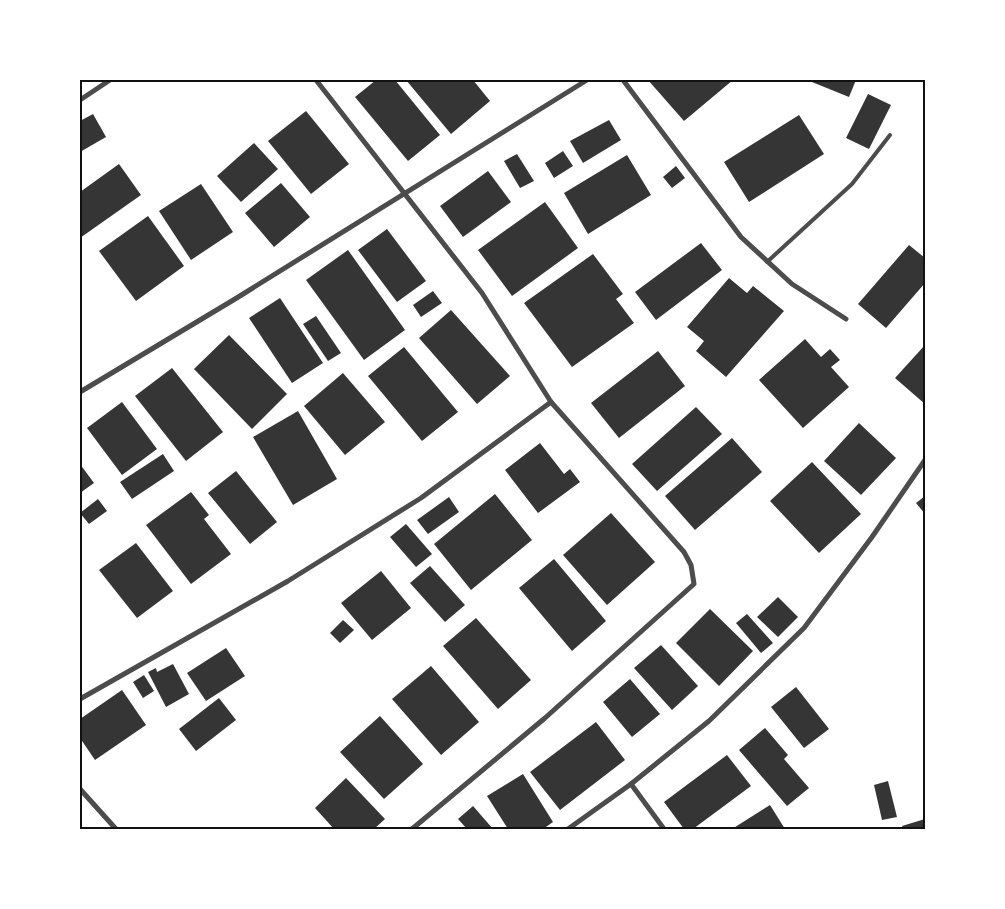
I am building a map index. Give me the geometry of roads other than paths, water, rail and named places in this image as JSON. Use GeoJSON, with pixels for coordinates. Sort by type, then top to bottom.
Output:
{"type":"FeatureCollection","features":[{"type":"Feature","properties":{"kind":"street"},"geometry":{"type":"LineString","coordinates":[[80,100],[110,80]]}},
{"type":"Feature","properties":{"kind":"street"},"geometry":{"type":"LineString","coordinates":[[316,80],[482,293],[552,402],[684,552],[691,565],[694,584],[545,718],[412,829]]}},
{"type":"Feature","properties":{"kind":"street"},"geometry":{"type":"LineString","coordinates":[[80,392],[235,299],[587,80]]}},
{"type":"Feature","properties":{"kind":"street"},"geometry":{"type":"LineString","coordinates":[[623,80],[741,238],[792,284],[846,319]]}},
{"type":"Feature","properties":{"kind":"street"},"geometry":{"type":"LineString","coordinates":[[80,699],[288,580],[421,498],[552,402]]}},
{"type":"Feature","properties":{"kind":"street"},"geometry":{"type":"LineString","coordinates":[[568,829],[631,784],[709,721],[804,628],[872,537],[925,460]]}},
{"type":"Feature","properties":{"kind":"street"},"geometry":{"type":"LineString","coordinates":[[631,784],[664,829]]}},
{"type":"Feature","properties":{"kind":"street"},"geometry":{"type":"LineString","coordinates":[[80,789],[116,829]]}},
{"type":"Feature","properties":{"kind":"lane"},"geometry":{"type":"LineString","coordinates":[[767,262],[852,184],[890,135]]}}]}
